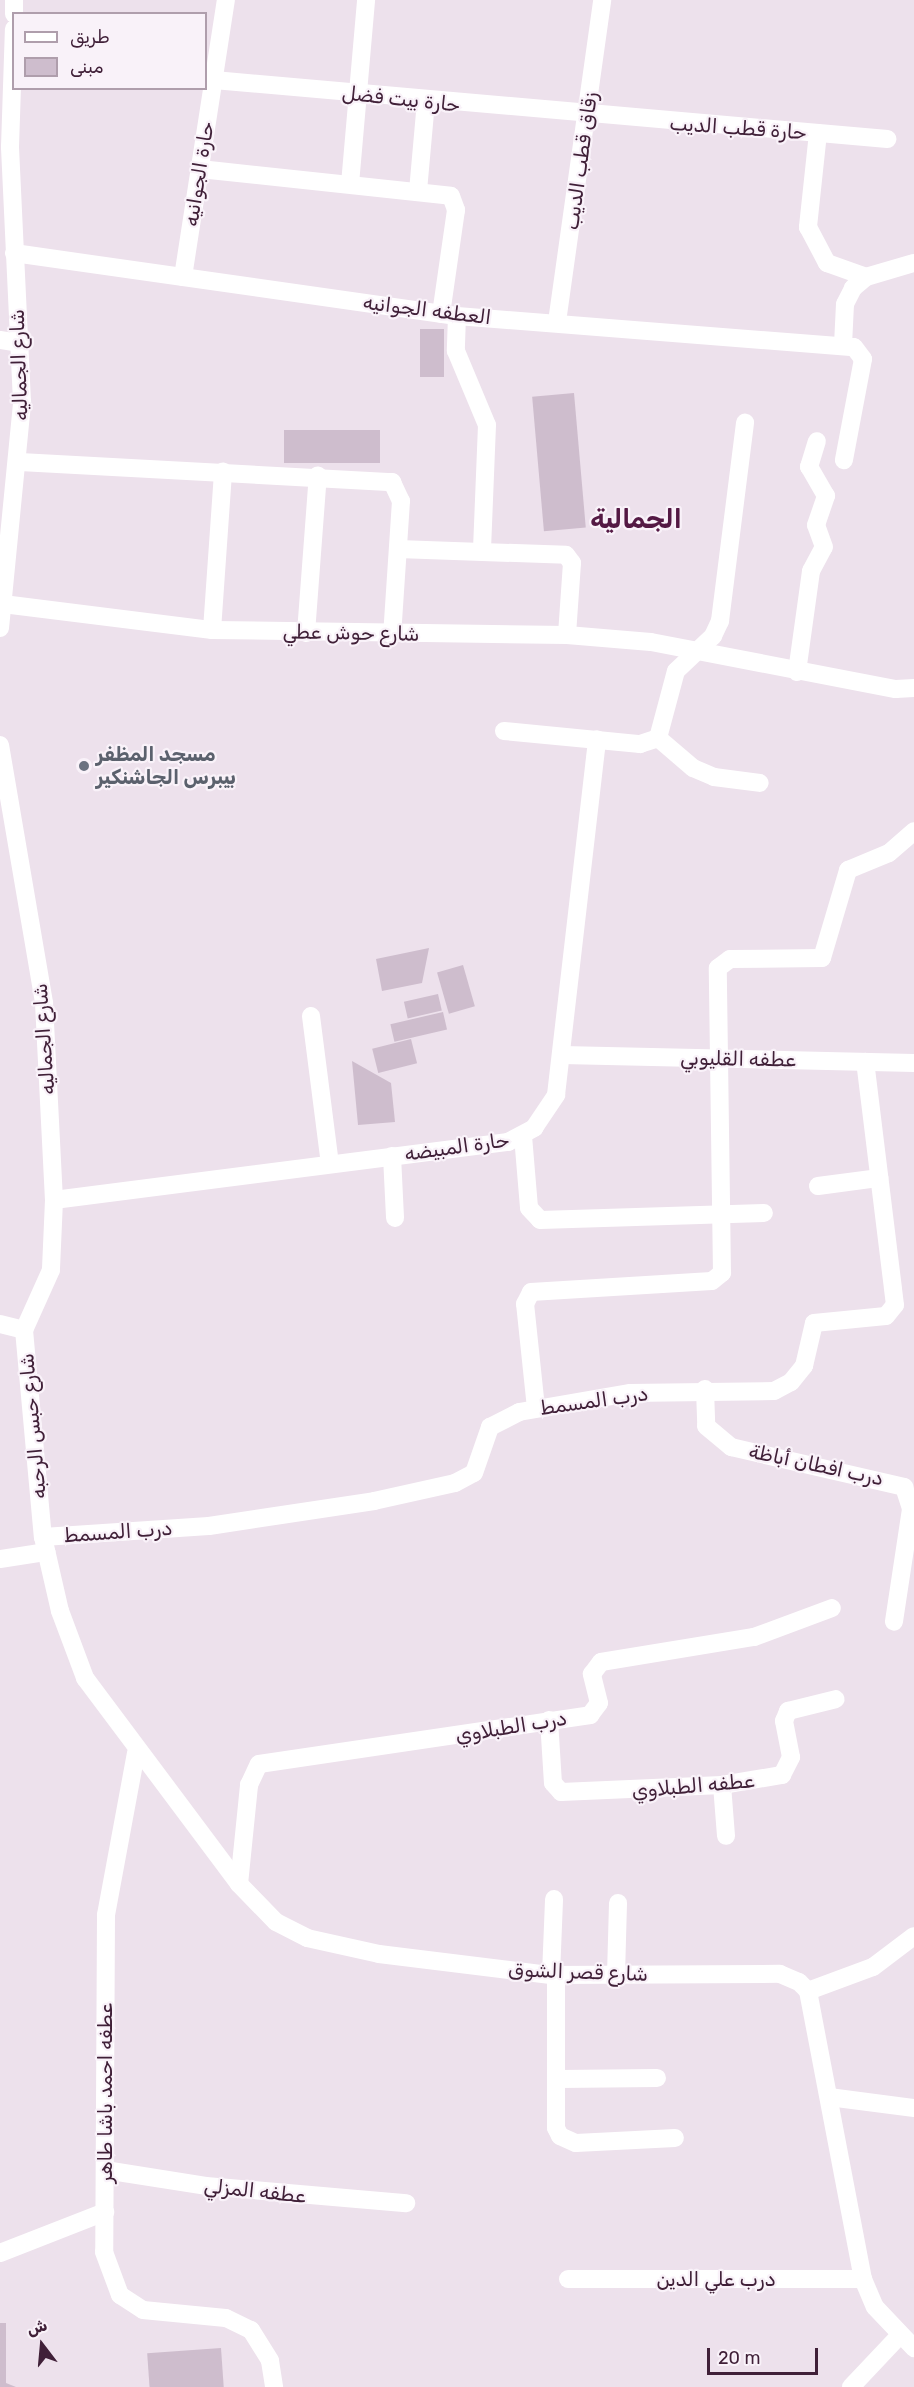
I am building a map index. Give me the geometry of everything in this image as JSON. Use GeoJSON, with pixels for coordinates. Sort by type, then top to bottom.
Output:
{"type":"FeatureCollection","features":[{"type":"Feature","properties":{"kind":"street","name":"حارة الجوانيه"},"geometry":{"type":"LineString","coordinates":[[183,277],[226,0]]}},
{"type":"Feature","properties":{"kind":"street"},"geometry":{"type":"LineString","coordinates":[[350,184],[360,95],[366,0]]}},
{"type":"Feature","properties":{"kind":"street","name":"زقاق قطب الديب"},"geometry":{"type":"LineString","coordinates":[[557,322],[589,117],[602,0]]}},
{"type":"Feature","properties":{"kind":"street","name":"شارع الجماليه"},"geometry":{"type":"LineString","coordinates":[[0,628],[20,462],[20,343],[5,146],[12,55]]}},
{"type":"Feature","properties":{"kind":"street","name":"حارة بيت فضل"},"geometry":{"type":"LineString","coordinates":[[214,80],[589,117]]}},
{"type":"Feature","properties":{"kind":"street"},"geometry":{"type":"LineString","coordinates":[[418,191],[426,101]]}},
{"type":"Feature","properties":{"kind":"street","name":"حارة قطب الديب"},"geometry":{"type":"LineString","coordinates":[[589,117],[887,139]]}},
{"type":"Feature","properties":{"kind":"street"},"geometry":{"type":"LineString","coordinates":[[818,133],[807,227],[827,263],[845,274],[866,277],[901,271],[914,263]]}},
{"type":"Feature","properties":{"kind":"street"},"geometry":{"type":"LineString","coordinates":[[200,169],[447,194],[455,202],[449,315],[456,351],[487,425],[482,551]]}},
{"type":"Feature","properties":{"kind":"street","name":"العطفه الجوانيه"},"geometry":{"type":"LineString","coordinates":[[14,253],[449,315],[843,345]]}},
{"type":"Feature","properties":{"kind":"street"},"geometry":{"type":"LineString","coordinates":[[844,460],[863,359],[858,349],[843,345],[844,304],[866,277]]}},
{"type":"Feature","properties":{"kind":"street"},"geometry":{"type":"LineString","coordinates":[[0,340],[20,343]]}},
{"type":"Feature","properties":{"kind":"street"},"geometry":{"type":"LineString","coordinates":[[658,738],[676,671],[713,636],[724,605],[745,423]]}},
{"type":"Feature","properties":{"kind":"street"},"geometry":{"type":"LineString","coordinates":[[797,672],[811,571],[825,542],[816,525],[826,496],[809,467],[817,441]]}},
{"type":"Feature","properties":{"kind":"street"},"geometry":{"type":"LineString","coordinates":[[20,462],[318,475],[392,482],[400,493],[392,635]]}},
{"type":"Feature","properties":{"kind":"street"},"geometry":{"type":"LineString","coordinates":[[212,630],[223,471]]}},
{"type":"Feature","properties":{"kind":"street"},"geometry":{"type":"LineString","coordinates":[[306,633],[318,475]]}},
{"type":"Feature","properties":{"kind":"street"},"geometry":{"type":"LineString","coordinates":[[398,549],[482,551],[569,557],[567,634]]}},
{"type":"Feature","properties":{"kind":"street","name":"شارع حوش عطي"},"geometry":{"type":"LineString","coordinates":[[3,604],[212,630],[392,635],[567,634],[700,649],[797,672],[914,688]]}},
{"type":"Feature","properties":{"kind":"street"},"geometry":{"type":"LineString","coordinates":[[504,731],[640,744],[658,738]]}},
{"type":"Feature","properties":{"kind":"street"},"geometry":{"type":"LineString","coordinates":[[658,738],[693,768],[714,777],[760,783]]}},
{"type":"Feature","properties":{"kind":"street","name":"حارة المبيضه"},"geometry":{"type":"LineString","coordinates":[[54,1200],[392,1156],[523,1136],[551,1108],[562,1055],[597,740]]}},
{"type":"Feature","properties":{"kind":"street","name":"شارع الجماليه"},"geometry":{"type":"LineString","coordinates":[[0,745],[44,1003],[54,1200],[51,1270],[24,1330]]}},
{"type":"Feature","properties":{"kind":"street"},"geometry":{"type":"LineString","coordinates":[[536,1408],[525,1304],[538,1288],[712,1281],[722,1273],[718,968],[723,961],[822,958],[849,870],[889,853],[914,831]]}},
{"type":"Feature","properties":{"kind":"street"},"geometry":{"type":"LineString","coordinates":[[311,1016],[330,1164]]}},
{"type":"Feature","properties":{"kind":"street","name":"عطفه القليوبي"},"geometry":{"type":"LineString","coordinates":[[562,1055],[914,1063]]}},
{"type":"Feature","properties":{"kind":"street","name":"درب المسمط"},"geometry":{"type":"LineString","coordinates":[[0,1560],[44,1545],[221,1524],[455,1483],[474,1473],[490,1427],[536,1408],[630,1393],[705,1389],[774,1390],[791,1382],[804,1366],[810,1332],[820,1319],[893,1312],[865,1062]]}},
{"type":"Feature","properties":{"kind":"street"},"geometry":{"type":"LineString","coordinates":[[523,1136],[529,1208],[540,1220],[764,1213]]}},
{"type":"Feature","properties":{"kind":"street"},"geometry":{"type":"LineString","coordinates":[[392,1156],[395,1218]]}},
{"type":"Feature","properties":{"kind":"street"},"geometry":{"type":"LineString","coordinates":[[818,1186],[879,1179]]}},
{"type":"Feature","properties":{"kind":"street"},"geometry":{"type":"LineString","coordinates":[[0,1324],[24,1330]]}},
{"type":"Feature","properties":{"kind":"street","name":"شارع حبس الرحبه"},"geometry":{"type":"LineString","coordinates":[[24,1330],[44,1545],[85,1678],[136,1753]]}},
{"type":"Feature","properties":{"kind":"street","name":"درب افطان أباظة"},"geometry":{"type":"LineString","coordinates":[[705,1389],[706,1426],[731,1447],[904,1487],[911,1509],[894,1622]]}},
{"type":"Feature","properties":{"kind":"street","name":"درب الطبلاوي"},"geometry":{"type":"LineString","coordinates":[[239,1884],[249,1785],[259,1764],[596,1711],[592,1674],[601,1662],[754,1637],[832,1608]]}},
{"type":"Feature","properties":{"kind":"street","name":"عطفه الطبلاوي"},"geometry":{"type":"LineString","coordinates":[[549,1720],[553,1783],[561,1792],[722,1785],[782,1774],[791,1757],[784,1721],[788,1712],[836,1699]]}},
{"type":"Feature","properties":{"kind":"street","name":"شارع قصر الشوق"},"geometry":{"type":"LineString","coordinates":[[136,1753],[196,1821],[239,1884],[276,1922],[307,1938],[379,1954],[554,1975],[780,1974],[808,1991]]}},
{"type":"Feature","properties":{"kind":"street","name":"عطفه احمد باشا طاهر"},"geometry":{"type":"LineString","coordinates":[[136,1753],[106,1916],[105,2252],[120,2295],[143,2310],[225,2318],[251,2330],[270,2361],[274,2387]]}},
{"type":"Feature","properties":{"kind":"street"},"geometry":{"type":"LineString","coordinates":[[722,1785],[726,1836]]}},
{"type":"Feature","properties":{"kind":"street"},"geometry":{"type":"LineString","coordinates":[[554,1899],[554,1975],[559,2079],[556,2128],[568,2142],[675,2138]]}},
{"type":"Feature","properties":{"kind":"street"},"geometry":{"type":"LineString","coordinates":[[616,1976],[618,1903]]}},
{"type":"Feature","properties":{"kind":"street"},"geometry":{"type":"LineString","coordinates":[[850,2387],[910,2343],[875,2307],[863,2279],[808,1991],[906,1952],[914,1935]]}},
{"type":"Feature","properties":{"kind":"street"},"geometry":{"type":"LineString","coordinates":[[559,2079],[657,2078]]}},
{"type":"Feature","properties":{"kind":"street"},"geometry":{"type":"LineString","coordinates":[[830,2097],[914,2108]]}},
{"type":"Feature","properties":{"kind":"street","name":"عطفه المزلي"},"geometry":{"type":"LineString","coordinates":[[105,2170],[206,2186],[406,2203]]}},
{"type":"Feature","properties":{"kind":"street"},"geometry":{"type":"LineString","coordinates":[[0,2253],[105,2212]]}},
{"type":"Feature","properties":{"kind":"street","name":"درب علي الدين"},"geometry":{"type":"LineString","coordinates":[[568,2279],[863,2279]]}},
{"type":"Feature","properties":{"kind":"building"},"geometry":{"type":"Polygon","coordinates":[[[420,329],[444,329],[444,377],[420,377],[420,329]]]}},
{"type":"Feature","properties":{"kind":"building"},"geometry":{"type":"Polygon","coordinates":[[[574,393],[586,527],[544,531],[532,397],[574,393]]]}},
{"type":"Feature","properties":{"kind":"building"},"geometry":{"type":"Polygon","coordinates":[[[284,430],[380,430],[380,463],[284,463],[284,430]]]}},
{"type":"Feature","properties":{"kind":"building"},"geometry":{"type":"Polygon","coordinates":[[[429,948],[422,983],[382,991],[376,959],[429,948]]]}},
{"type":"Feature","properties":{"kind":"building"},"geometry":{"type":"Polygon","coordinates":[[[463,965],[475,1006],[449,1014],[437,972],[463,965]]]}},
{"type":"Feature","properties":{"kind":"building"},"geometry":{"type":"Polygon","coordinates":[[[438,994],[442,1011],[408,1018],[404,1002],[438,994]]]}},
{"type":"Feature","properties":{"kind":"building"},"geometry":{"type":"Polygon","coordinates":[[[443,1012],[447,1030],[394,1042],[390,1024],[443,1012]]]}},
{"type":"Feature","properties":{"kind":"building"},"geometry":{"type":"Polygon","coordinates":[[[411,1039],[417,1063],[378,1073],[372,1049],[411,1039]]]}},
{"type":"Feature","properties":{"kind":"building"},"geometry":{"type":"Polygon","coordinates":[[[352,1061],[391,1083],[395,1122],[358,1125],[352,1061]]]}},
{"type":"Feature","properties":{"kind":"building"},"geometry":{"type":"Polygon","coordinates":[[[0,2323],[6,2323],[6,2383],[16,2387],[0,2387],[0,2323]]]}},
{"type":"Feature","properties":{"kind":"building"},"geometry":{"type":"Polygon","coordinates":[[[221,2348],[224,2387],[150,2387],[147,2353],[221,2348]]]}},
{"type":"Feature","properties":{"kind":"place","name":"مسجد المظفر بيبرس الجاشنكير"},"geometry":{"type":"Point","coordinates":[84,766]}},
{"type":"Feature","properties":{"kind":"district","name":"الجمالية"},"geometry":{"type":"Point","coordinates":[636,520]}}]}
